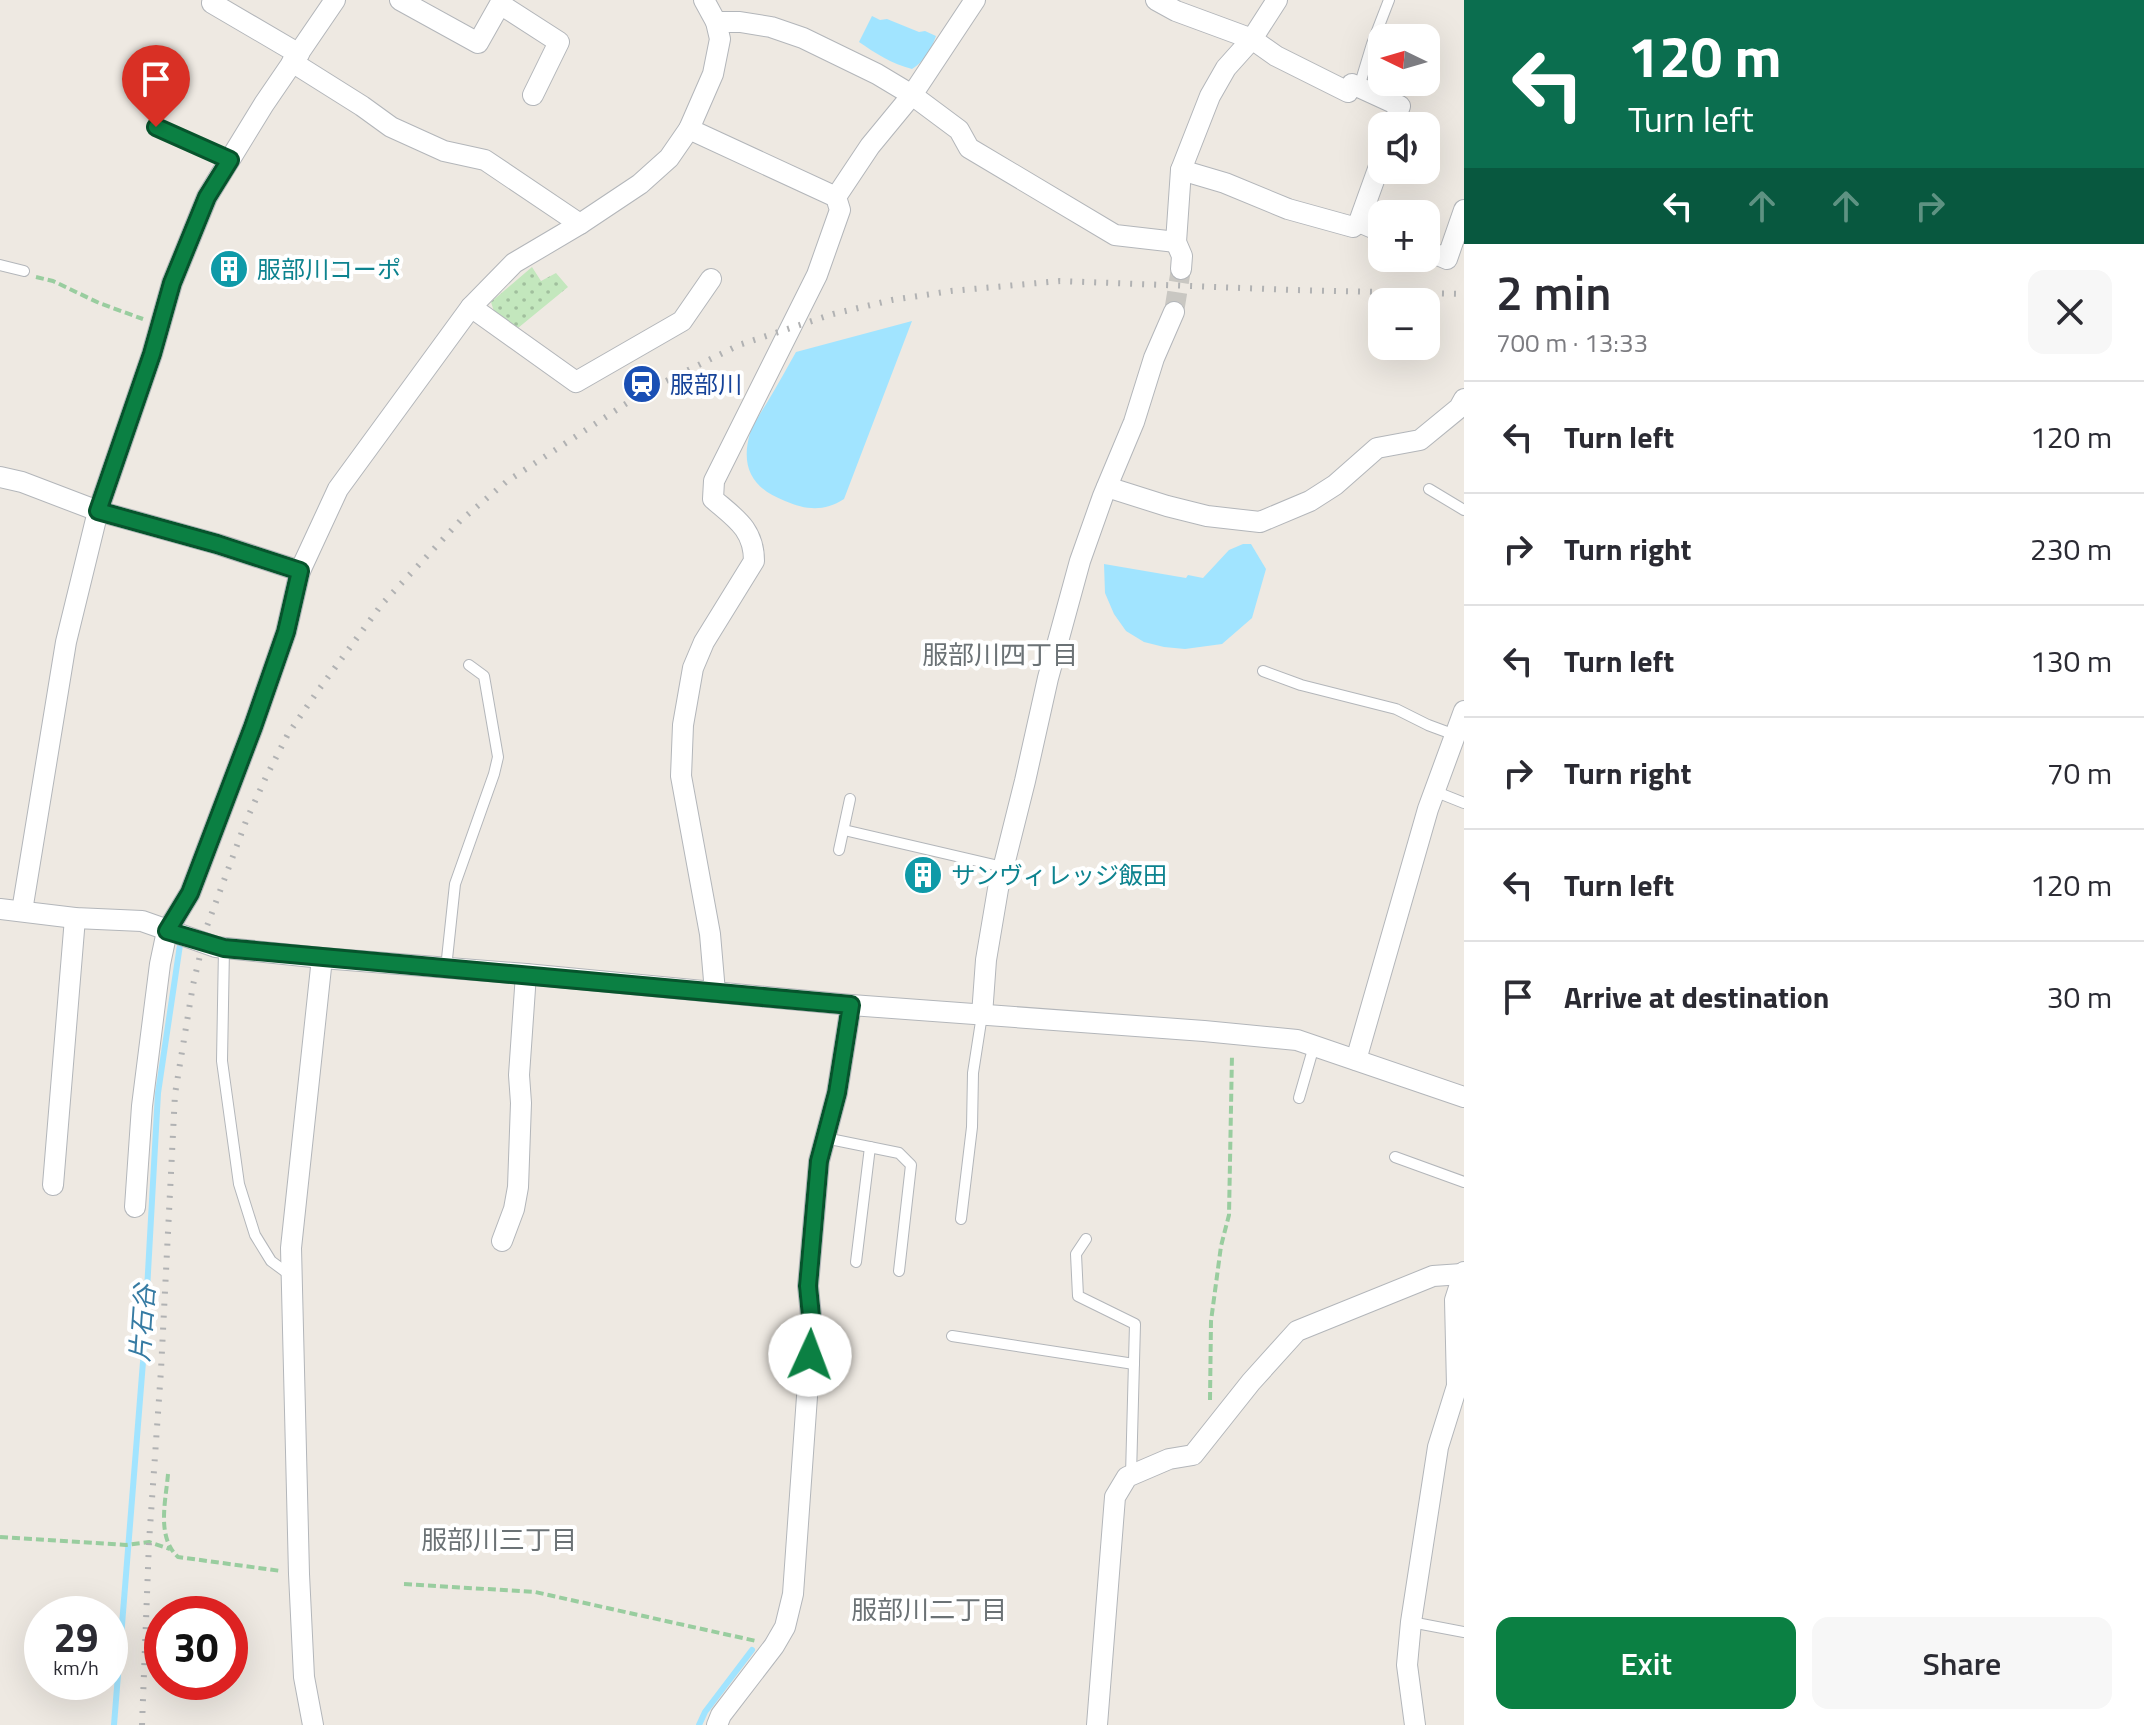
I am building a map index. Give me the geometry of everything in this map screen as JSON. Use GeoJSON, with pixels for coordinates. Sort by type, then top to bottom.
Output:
{"type":"FeatureCollection","features":[{"type":"Feature","properties":{"kind":"street"},"geometry":{"type":"LineString","coordinates":[[22,911],[66,642],[98,511],[144,379],[172,283],[207,197],[335,0]]}},
{"type":"Feature","properties":{"kind":"street"},"geometry":{"type":"LineString","coordinates":[[400,0],[478,43],[500,4],[559,42],[533,95]]}},
{"type":"Feature","properties":{"kind":"street"},"geometry":{"type":"LineString","coordinates":[[135,1207],[142,1106],[167,931],[190,893],[286,632],[300,571],[338,489],[471,307],[514,263],[640,184],[669,158],[689,129],[713,74],[720,39],[716,22],[704,0]]}},
{"type":"Feature","properties":{"kind":"street"},"geometry":{"type":"LineString","coordinates":[[1156,0],[1176,11],[1252,39],[1276,56],[1348,92],[1352,84],[1359,87],[1400,106],[1398,112]]}},
{"type":"Feature","properties":{"kind":"street"},"geometry":{"type":"LineString","coordinates":[[1181,269],[1182,256],[1176,242],[1181,170],[1210,96],[1226,68],[1252,39],[1277,0]]}},
{"type":"Feature","properties":{"kind":"street"},"geometry":{"type":"LineString","coordinates":[[210,2],[296,58],[391,127],[444,151],[485,160],[580,224]]}},
{"type":"Feature","properties":{"kind":"street"},"geometry":{"type":"LineString","coordinates":[[836,197],[870,146],[912,95],[969,2]]}},
{"type":"Feature","properties":{"kind":"street"},"geometry":{"type":"LineString","coordinates":[[716,22],[771,27],[803,38],[912,95],[959,130],[969,148],[1115,235],[1176,242]]}},
{"type":"Feature","properties":{"kind":"street"},"geometry":{"type":"LineString","coordinates":[[689,129],[836,197],[840,210],[817,275],[714,481],[713,499],[743,524],[754,545],[754,561],[704,642],[693,668],[683,725],[681,776],[710,934],[715,992]]}},
{"type":"Feature","properties":{"kind":"street"},"geometry":{"type":"LineString","coordinates":[[1181,170],[1225,183],[1288,209],[1353,227],[1359,222],[1373,184]]}},
{"type":"Feature","properties":{"kind":"street"},"geometry":{"type":"LineString","coordinates":[[1455,263],[1464,210]]}},
{"type":"Feature","properties":{"kind":"street"},"geometry":{"type":"LineString","coordinates":[[1359,222],[1368,226]]}},
{"type":"Feature","properties":{"kind":"street"},"geometry":{"type":"LineString","coordinates":[[471,307],[576,382],[682,321],[711,279]]}},
{"type":"Feature","properties":{"kind":"street"},"geometry":{"type":"LineString","coordinates":[[982,1015],[986,960],[1003,867],[1048,678],[1080,561],[1144,394],[1154,358],[1174,312]]}},
{"type":"Feature","properties":{"kind":"street"},"geometry":{"type":"LineString","coordinates":[[1107,487],[1207,516],[1260,522],[1310,501],[1335,485],[1377,448],[1420,440],[1459,408],[1464,399]]}},
{"type":"Feature","properties":{"kind":"street"},"geometry":{"type":"LineString","coordinates":[[0,477],[22,482],[98,511],[300,571]]}},
{"type":"Feature","properties":{"kind":"street"},"geometry":{"type":"LineString","coordinates":[[1356,1060],[1434,791],[1464,711]]}},
{"type":"Feature","properties":{"kind":"street"},"geometry":{"type":"LineString","coordinates":[[0,909],[75,918],[142,921],[224,948],[322,958],[851,1005],[1297,1040],[1464,1097]]}},
{"type":"Feature","properties":{"kind":"street"},"geometry":{"type":"LineString","coordinates":[[53,1185],[75,918]]}},
{"type":"Feature","properties":{"kind":"street"},"geometry":{"type":"LineString","coordinates":[[313,1725],[304,1677],[299,1574],[291,1248],[322,958]]}},
{"type":"Feature","properties":{"kind":"street"},"geometry":{"type":"LineString","coordinates":[[502,1241],[514,1209],[518,1187],[519,1075],[526,974]]}},
{"type":"Feature","properties":{"kind":"street"},"geometry":{"type":"LineString","coordinates":[[717,1725],[721,1715],[774,1646],[785,1627],[793,1594],[812,1326],[808,1286],[819,1161],[837,1093],[851,1005]]}},
{"type":"Feature","properties":{"kind":"street"},"geometry":{"type":"LineString","coordinates":[[1097,1725],[1115,1497],[1127,1477],[1169,1459],[1193,1455],[1251,1382],[1297,1331],[1433,1276],[1463,1273],[1455,1300],[1457,1386],[1438,1447],[1411,1622],[1407,1665],[1415,1725]]}},
{"type":"Feature","properties":{"kind":"lane"},"geometry":{"type":"LineString","coordinates":[[1359,87],[1389,0]]}},
{"type":"Feature","properties":{"kind":"lane"},"geometry":{"type":"LineString","coordinates":[[156,127],[230,160]]}},
{"type":"Feature","properties":{"kind":"lane"},"geometry":{"type":"LineString","coordinates":[[0,265],[24,271]]}},
{"type":"Feature","properties":{"kind":"lane"},"geometry":{"type":"LineString","coordinates":[[1429,489],[1464,510]]}},
{"type":"Feature","properties":{"kind":"lane"},"geometry":{"type":"LineString","coordinates":[[446,968],[455,884],[498,757],[484,676],[469,665]]}},
{"type":"Feature","properties":{"kind":"lane"},"geometry":{"type":"LineString","coordinates":[[1263,671],[1301,685],[1396,709],[1455,735]]}},
{"type":"Feature","properties":{"kind":"lane"},"geometry":{"type":"LineString","coordinates":[[1434,791],[1464,803]]}},
{"type":"Feature","properties":{"kind":"lane"},"geometry":{"type":"LineString","coordinates":[[839,850],[850,799]]}},
{"type":"Feature","properties":{"kind":"lane"},"geometry":{"type":"LineString","coordinates":[[844,830],[1003,867]]}},
{"type":"Feature","properties":{"kind":"lane"},"geometry":{"type":"LineString","coordinates":[[224,948],[222,1061],[239,1184],[255,1235],[271,1261],[292,1276]]}},
{"type":"Feature","properties":{"kind":"lane"},"geometry":{"type":"LineString","coordinates":[[961,1219],[972,1127],[973,1073],[982,1015]]}},
{"type":"Feature","properties":{"kind":"lane"},"geometry":{"type":"LineString","coordinates":[[1299,1098],[1314,1046]]}},
{"type":"Feature","properties":{"kind":"lane"},"geometry":{"type":"LineString","coordinates":[[825,1138],[899,1153],[911,1165],[899,1271]]}},
{"type":"Feature","properties":{"kind":"lane"},"geometry":{"type":"LineString","coordinates":[[856,1262],[870,1147]]}},
{"type":"Feature","properties":{"kind":"lane"},"geometry":{"type":"LineString","coordinates":[[1395,1157],[1464,1182]]}},
{"type":"Feature","properties":{"kind":"lane"},"geometry":{"type":"LineString","coordinates":[[1086,1239],[1076,1254],[1078,1296],[1135,1324],[1131,1475]]}},
{"type":"Feature","properties":{"kind":"lane"},"geometry":{"type":"LineString","coordinates":[[952,1336],[1134,1364]]}},
{"type":"Feature","properties":{"kind":"lane"},"geometry":{"type":"LineString","coordinates":[[1411,1622],[1464,1632]]}},
{"type":"Feature","properties":{"kind":"path"},"geometry":{"type":"LineString","coordinates":[[24,271],[161,325]]}},
{"type":"Feature","properties":{"kind":"path"},"geometry":{"type":"LineString","coordinates":[[1211,1434],[1211,1321],[1221,1246],[1229,1215],[1232,1033]]}},
{"type":"Feature","properties":{"kind":"path"},"geometry":{"type":"LineString","coordinates":[[168,1474],[165,1528],[170,1549]]}},
{"type":"Feature","properties":{"kind":"path"},"geometry":{"type":"LineString","coordinates":[[0,1537],[126,1545],[149,1542],[170,1549],[178,1557],[299,1574]]}},
{"type":"Feature","properties":{"kind":"path"},"geometry":{"type":"LineString","coordinates":[[404,1584],[535,1592],[774,1646]]}},
{"type":"Feature","properties":{"kind":"green space"},"geometry":{"type":"Polygon","coordinates":[[[532,267],[541,281],[556,273],[568,287],[518,328],[495,315],[491,302],[532,267]]]}},
{"type":"Feature","properties":{"kind":"water"},"geometry":{"type":"Polygon","coordinates":[[[872,16],[936,36],[930,50],[912,69],[884,58],[859,42],[872,16]]]}},
{"type":"Feature","properties":{"kind":"water"},"geometry":{"type":"Polygon","coordinates":[[[912,321],[844,499],[822,508],[808,508],[774,496],[757,483],[748,467],[750,433],[796,352],[912,321]]]}},
{"type":"Feature","properties":{"kind":"water"},"geometry":{"type":"Polygon","coordinates":[[[1251,544],[1266,569],[1252,618],[1222,644],[1185,649],[1144,642],[1126,631],[1114,614],[1105,593],[1104,564],[1203,578],[1229,550],[1251,544]]]}},
{"type":"Feature","properties":{"kind":"waterway","name":"片石谷"},"geometry":{"type":"LineString","coordinates":[[114,1725],[143,1362],[158,1093],[181,938]]}},
{"type":"Feature","properties":{"kind":"waterway"},"geometry":{"type":"LineString","coordinates":[[699,1725],[705,1712],[752,1650]]}},
{"type":"Feature","properties":{"kind":"tunnel"},"geometry":{"type":"LineString","coordinates":[[1174,312],[1181,269]]}},
{"type":"Feature","properties":{"kind":"railway"},"geometry":{"type":"LineString","coordinates":[[142,1725],[149,1542],[175,1094],[193,985],[207,926],[266,777],[288,734],[382,604],[460,521],[506,482],[644,392],[739,345],[833,314],[892,300],[951,291],[1060,281],[1464,294]]}},
{"type":"Feature","properties":{"kind":"place","name":"服部川コーポ"},"geometry":{"type":"Point","coordinates":[229,269]}},
{"type":"Feature","properties":{"kind":"place","name":"服部川"},"geometry":{"type":"Point","coordinates":[642,384]}},
{"type":"Feature","properties":{"kind":"place","name":"サンヴィレッジ飯田"},"geometry":{"type":"Point","coordinates":[923,875]}},
{"type":"Feature","properties":{"kind":"district","name":"服部川四丁目"},"geometry":{"type":"Point","coordinates":[1000,654]}},
{"type":"Feature","properties":{"kind":"district","name":"服部川三丁目"},"geometry":{"type":"Point","coordinates":[499,1539]}},
{"type":"Feature","properties":{"kind":"district","name":"服部川二丁目"},"geometry":{"type":"Point","coordinates":[929,1609]}},
{"type":"Feature","properties":{"kind":"route"},"geometry":{"type":"LineString","coordinates":[[156,127],[230,160],[207,197],[172,283],[152,354],[98,511],[300,571],[286,632],[253,727],[190,893],[167,931],[224,948],[851,1005],[837,1093],[819,1161],[808,1286],[812,1326],[810,1355]]}}]}
